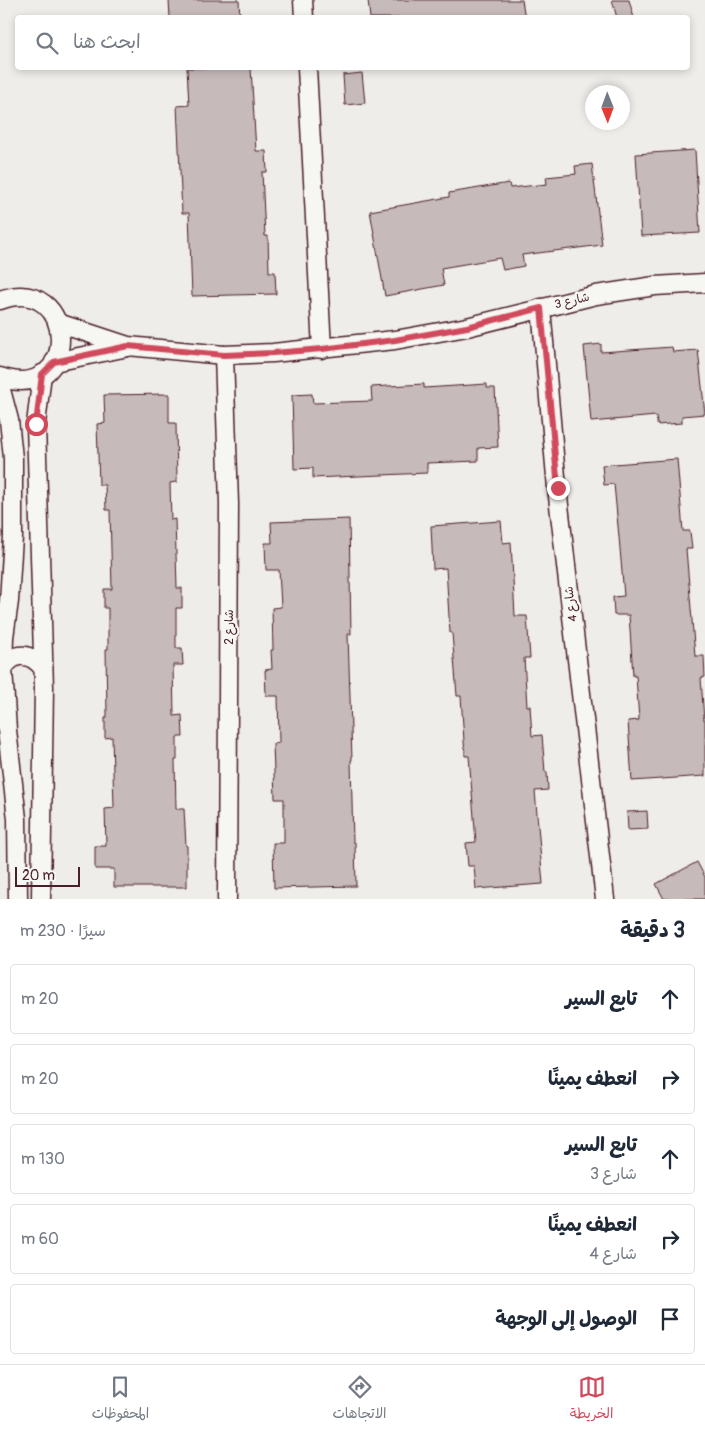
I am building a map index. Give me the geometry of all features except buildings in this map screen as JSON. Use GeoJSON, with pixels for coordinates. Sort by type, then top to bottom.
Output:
{"type":"FeatureCollection","features":[{"type":"Feature","properties":{"kind":"street"},"geometry":{"type":"LineString","coordinates":[[303,0],[304,15]]}},
{"type":"Feature","properties":{"kind":"street"},"geometry":{"type":"LineString","coordinates":[[307,70],[322,349]]}},
{"type":"Feature","properties":{"kind":"street","name":"شارع 3"},"geometry":{"type":"LineString","coordinates":[[128,346],[224,355],[322,349],[395,340],[467,327],[596,295],[655,286],[705,283]]}},
{"type":"Feature","properties":{"kind":"street"},"geometry":{"type":"LineString","coordinates":[[0,300],[10,296],[26,297],[40,302],[50,310],[58,323],[61,336],[60,350],[48,368],[37,408],[36,441],[43,668],[41,899]]}},
{"type":"Feature","properties":{"kind":"street","name":"شارع 4"},"geometry":{"type":"LineString","coordinates":[[541,308],[558,488],[605,899]]}},
{"type":"Feature","properties":{"kind":"street"},"geometry":{"type":"LineString","coordinates":[[58,323],[128,346]]}},
{"type":"Feature","properties":{"kind":"street"},"geometry":{"type":"LineString","coordinates":[[0,377],[12,381],[28,381],[48,368],[128,346]]}},
{"type":"Feature","properties":{"kind":"street","name":"شارع 2"},"geometry":{"type":"LineString","coordinates":[[224,355],[229,504],[227,899]]}},
{"type":"Feature","properties":{"kind":"street"},"geometry":{"type":"LineString","coordinates":[[0,386],[9,420],[13,458],[13,537],[3,669],[7,730],[17,819],[18,899]]}},
{"type":"Feature","properties":{"kind":"street"},"geometry":{"type":"LineString","coordinates":[[3,669],[14,657],[23,655],[38,661],[43,668]]}},
{"type":"Feature","properties":{"kind":"route"},"geometry":{"type":"LineString","coordinates":[[36,424],[42,374],[54,362],[128,346],[224,355],[322,349],[395,340],[467,327],[541,308],[558,488]]}}]}
